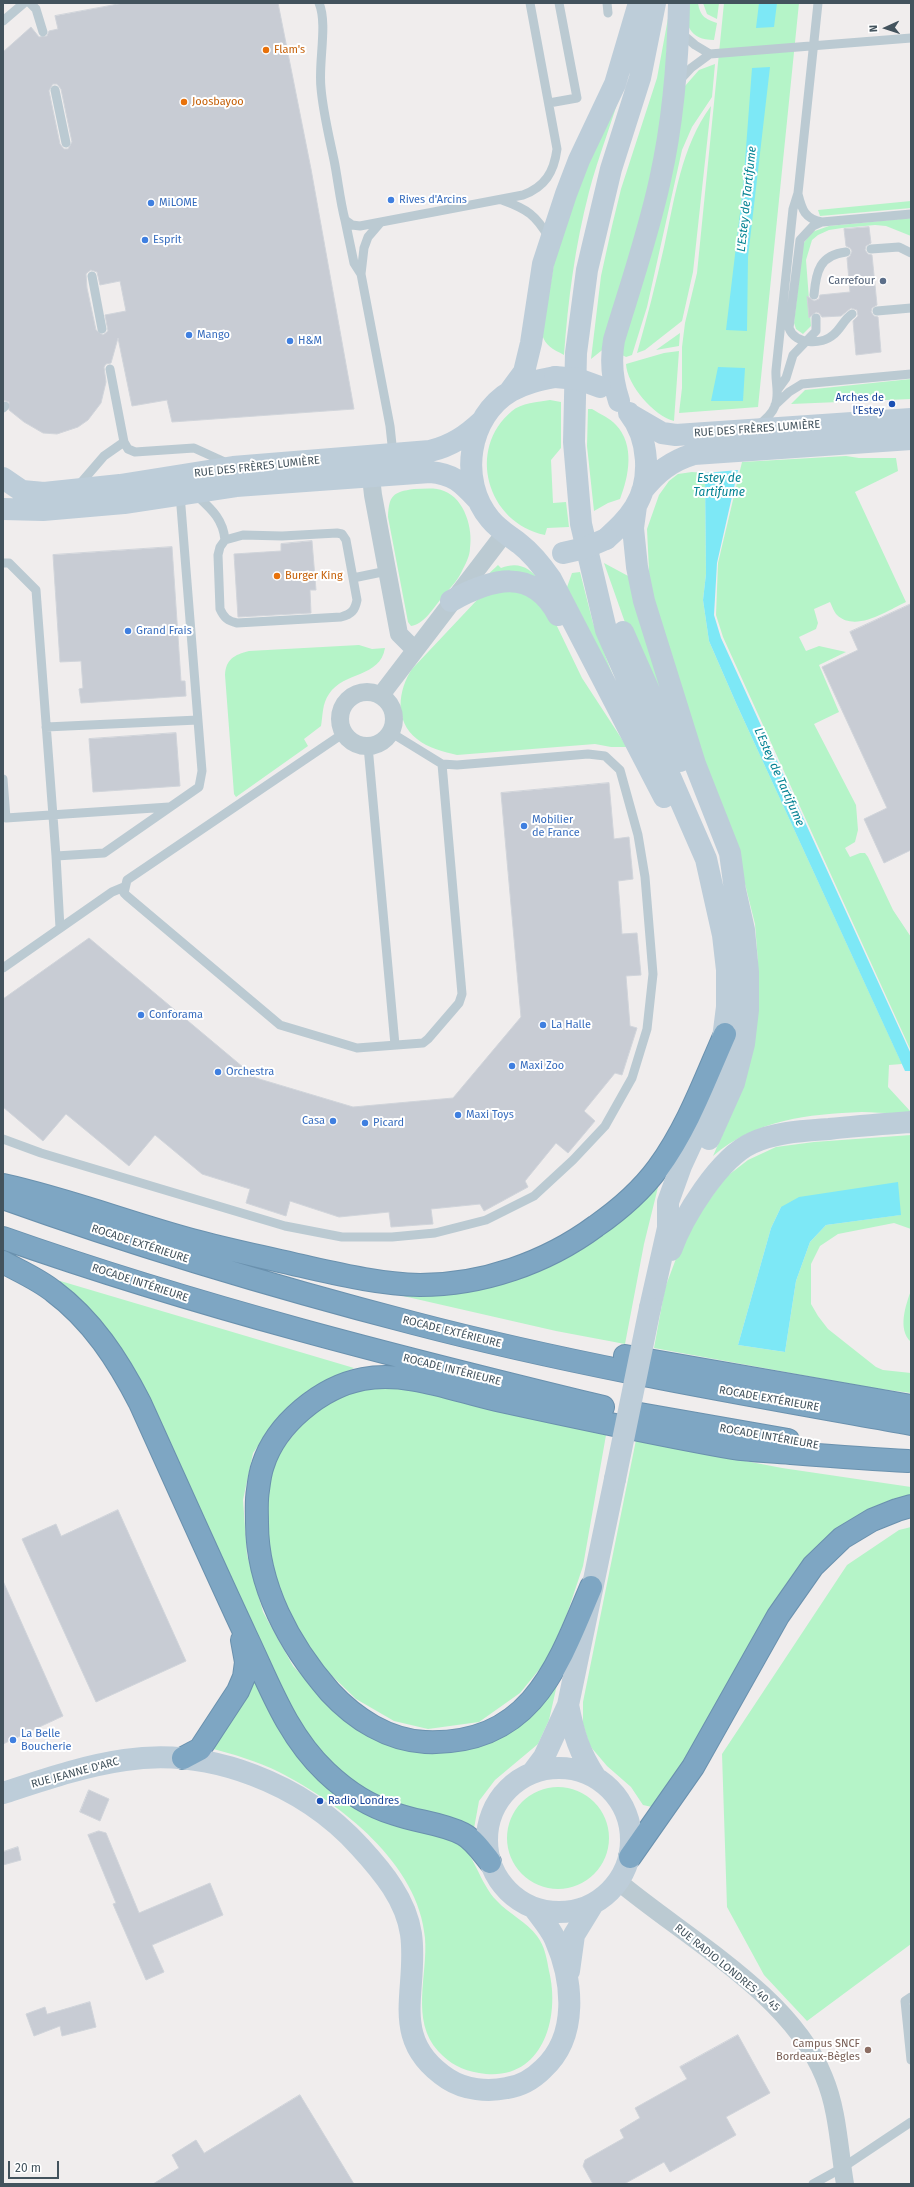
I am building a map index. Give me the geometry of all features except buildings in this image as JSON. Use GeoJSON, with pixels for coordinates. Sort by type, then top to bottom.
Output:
{"type":"FeatureCollection","features":[{"type":"Feature","properties":{"kind":"highway"},"geometry":{"type":"LineString","coordinates":[[3,1185],[42,1194],[193,1240],[339,1274],[379,1281],[420,1285],[457,1282],[495,1275],[554,1254],[606,1219],[636,1193],[664,1160],[688,1120],[725,1034]]}},
{"type":"Feature","properties":{"kind":"highway","name":"ROCADE EXTÉRIEURE"},"geometry":{"type":"LineString","coordinates":[[3,1198],[196,1261],[413,1323],[509,1346],[686,1384],[911,1424]]}},
{"type":"Feature","properties":{"kind":"highway","name":"ROCADE INTÉRIEURE"},"geometry":{"type":"LineString","coordinates":[[3,1238],[179,1296],[416,1361],[611,1409],[910,1462]]}},
{"type":"Feature","properties":{"kind":"highway"},"geometry":{"type":"LineString","coordinates":[[3,1262],[53,1290],[80,1315],[104,1342],[140,1403],[288,1726],[299,1742],[325,1771],[348,1791],[372,1805],[396,1815],[450,1829],[464,1835],[476,1845],[490,1862]]}},
{"type":"Feature","properties":{"kind":"highway"},"geometry":{"type":"LineString","coordinates":[[509,1346],[564,1344],[714,1373],[911,1406]]}},
{"type":"Feature","properties":{"kind":"highway"},"geometry":{"type":"LineString","coordinates":[[591,1587],[554,1670],[537,1694],[519,1714],[504,1724],[476,1737],[447,1742],[409,1741],[378,1730],[344,1707],[312,1671],[285,1629],[267,1587],[257,1539],[256,1496],[263,1463],[280,1433],[307,1404],[340,1386],[360,1380],[382,1377],[404,1378],[497,1400],[737,1449],[910,1462]]}},
{"type":"Feature","properties":{"kind":"highway"},"geometry":{"type":"LineString","coordinates":[[630,1857],[693,1767],[778,1616],[813,1566],[842,1538],[872,1520],[911,1506]]}},
{"type":"Feature","properties":{"kind":"highway"},"geometry":{"type":"LineString","coordinates":[[183,1758],[200,1749],[230,1704],[244,1677],[246,1662],[238,1619]]}},
{"type":"Feature","properties":{"kind":"main road"},"geometry":{"type":"LineString","coordinates":[[640,3],[615,84],[579,160],[550,240],[543,264],[531,343],[524,372],[510,391],[495,404],[482,420],[474,440],[471,460],[472,481],[478,500],[489,519],[538,560],[551,579],[619,709],[715,899]]}},
{"type":"Feature","properties":{"kind":"main road"},"geometry":{"type":"LineString","coordinates":[[532,1773],[544,1757],[568,1705],[591,1587],[616,1479],[650,1308],[668,1228],[668,1202],[681,1166],[699,1128],[718,1078],[725,1034],[727,970],[722,935],[706,859],[606,630],[601,600],[590,568],[581,524],[576,482],[574,442],[576,353],[587,270],[597,221],[611,169],[640,78],[655,3]]}},
{"type":"Feature","properties":{"kind":"main road"},"geometry":{"type":"LineString","coordinates":[[679,3],[679,30],[675,90],[671,122],[654,207],[614,340],[611,357],[613,383],[625,408],[639,431],[645,449],[646,467],[633,528],[637,567],[644,601],[695,764],[730,853],[734,890]]}},
{"type":"Feature","properties":{"kind":"main road","name":"RUE DES FRÈRES LUMIÈRE"},"geometry":{"type":"LineString","coordinates":[[510,391],[532,381],[555,377],[578,379],[600,388],[625,408],[662,433],[676,435],[911,419]]}},
{"type":"Feature","properties":{"kind":"main road","name":"RUE DES FRÈRES LUMIÈRE"},"geometry":{"type":"LineString","coordinates":[[3,478],[22,491],[34,493],[120,485],[234,467],[430,451],[444,448],[466,436],[482,420]]}},
{"type":"Feature","properties":{"kind":"main road","name":"RUE DES FRÈRES LUMIÈRE"},"geometry":{"type":"LineString","coordinates":[[512,539],[541,551],[563,553],[585,548],[606,539],[623,524],[654,476],[678,459],[694,454],[911,439]]}},
{"type":"Feature","properties":{"kind":"main road","name":"RUE DES FRÈRES LUMIÈRE"},"geometry":{"type":"LineString","coordinates":[[3,509],[50,509],[124,503],[236,486],[430,472],[443,473],[461,481],[478,500]]}},
{"type":"Feature","properties":{"kind":"main road"},"geometry":{"type":"LineString","coordinates":[[451,601],[474,588],[503,580],[515,582],[536,589],[546,596],[554,608],[585,668],[619,709]]}},
{"type":"Feature","properties":{"kind":"main road"},"geometry":{"type":"LineString","coordinates":[[601,600],[618,619],[721,855],[734,890],[744,930],[748,972],[748,1010],[744,1044],[734,1083],[681,1205],[668,1228]]}},
{"type":"Feature","properties":{"kind":"main road"},"geometry":{"type":"LineString","coordinates":[[650,1308],[676,1236],[686,1218],[710,1181],[732,1157],[751,1143],[782,1132],[911,1122]]}},
{"type":"Feature","properties":{"kind":"main road"},"geometry":{"type":"LineString","coordinates":[[568,1705],[575,1739],[582,1757],[596,1778]]}},
{"type":"Feature","properties":{"kind":"main road","name":"RUE JEANNE D'ARC"},"geometry":{"type":"LineString","coordinates":[[3,1792],[60,1775],[126,1760],[183,1758],[233,1767],[260,1778],[301,1799],[346,1831],[371,1859],[392,1887],[404,1908],[411,1934],[412,1955],[408,2006],[410,2026],[418,2047],[432,2066],[450,2080],[472,2088],[494,2090],[517,2086],[536,2075],[552,2061],[564,2040],[569,2024],[567,1982],[574,1935],[593,1904]]}},
{"type":"Feature","properties":{"kind":"main road"},"geometry":{"type":"LineString","coordinates":[[553,1768],[575,1770],[596,1778],[614,1792],[626,1812],[631,1834],[630,1857],[619,1882],[607,1895],[593,1904],[574,1912],[554,1913],[534,1908],[515,1898],[500,1882],[490,1862],[487,1841],[490,1820],[499,1800],[513,1784],[532,1773],[553,1768]]}},
{"type":"Feature","properties":{"kind":"main road","name":"RUE JEANNE D'ARC"},"geometry":{"type":"LineString","coordinates":[[534,1908],[554,1938],[567,1982]]}},
{"type":"Feature","properties":{"kind":"street"},"geometry":{"type":"LineString","coordinates":[[372,477],[373,495],[399,634],[414,649]]}},
{"type":"Feature","properties":{"kind":"street"},"geometry":{"type":"LineString","coordinates":[[381,695],[451,601],[512,539]]}},
{"type":"Feature","properties":{"kind":"street"},"geometry":{"type":"LineString","coordinates":[[363,691],[381,695],[387,700],[393,712],[393,724],[390,732],[377,744],[368,746],[357,744],[344,733],[340,724],[340,715],[347,699],[354,694],[363,691]]}},
{"type":"Feature","properties":{"kind":"street","name":"RUE RADIO LONDRES 40 45"},"geometry":{"type":"LineString","coordinates":[[619,1882],[779,2008],[811,2049],[825,2079],[833,2111],[844,2176]]}},
{"type":"Feature","properties":{"kind":"lane"},"geometry":{"type":"LineString","coordinates":[[3,20],[24,3]]}},
{"type":"Feature","properties":{"kind":"lane"},"geometry":{"type":"LineString","coordinates":[[30,3],[39,16],[43,32]]}},
{"type":"Feature","properties":{"kind":"lane"},"geometry":{"type":"LineString","coordinates":[[319,3],[322,10],[323,29],[319,68],[320,87],[354,263],[361,274]]}},
{"type":"Feature","properties":{"kind":"lane"},"geometry":{"type":"LineString","coordinates":[[345,220],[352,226],[380,223],[532,192],[541,186],[551,173],[557,149],[530,3]]}},
{"type":"Feature","properties":{"kind":"lane"},"geometry":{"type":"LineString","coordinates":[[549,103],[577,98],[559,3]]}},
{"type":"Feature","properties":{"kind":"lane"},"geometry":{"type":"LineString","coordinates":[[607,3],[608,13]]}},
{"type":"Feature","properties":{"kind":"lane"},"geometry":{"type":"LineString","coordinates":[[776,406],[778,389],[776,369],[793,209],[798,193],[818,3]]}},
{"type":"Feature","properties":{"kind":"lane"},"geometry":{"type":"LineString","coordinates":[[679,30],[685,38],[710,54]]}},
{"type":"Feature","properties":{"kind":"lane"},"geometry":{"type":"LineString","coordinates":[[675,90],[681,78],[691,68],[710,54],[911,38]]}},
{"type":"Feature","properties":{"kind":"lane"},"geometry":{"type":"LineString","coordinates":[[55,90],[66,143]]}},
{"type":"Feature","properties":{"kind":"lane"},"geometry":{"type":"LineString","coordinates":[[798,193],[802,209],[806,216],[813,220],[822,222],[911,214]]}},
{"type":"Feature","properties":{"kind":"lane"},"geometry":{"type":"LineString","coordinates":[[501,199],[524,207],[534,216],[550,240]]}},
{"type":"Feature","properties":{"kind":"lane"},"geometry":{"type":"LineString","coordinates":[[822,222],[813,226],[804,233],[800,240],[797,253],[789,328],[796,339],[806,342],[829,338],[852,314]]}},
{"type":"Feature","properties":{"kind":"lane"},"geometry":{"type":"LineString","coordinates":[[380,223],[368,237],[364,248],[361,274],[390,426],[392,454]]}},
{"type":"Feature","properties":{"kind":"lane"},"geometry":{"type":"LineString","coordinates":[[871,249],[911,245]]}},
{"type":"Feature","properties":{"kind":"lane"},"geometry":{"type":"LineString","coordinates":[[899,247],[911,252]]}},
{"type":"Feature","properties":{"kind":"lane"},"geometry":{"type":"LineString","coordinates":[[814,295],[823,263],[830,255],[846,252]]}},
{"type":"Feature","properties":{"kind":"lane"},"geometry":{"type":"LineString","coordinates":[[92,276],[102,329]]}},
{"type":"Feature","properties":{"kind":"lane"},"geometry":{"type":"LineString","coordinates":[[877,311],[911,308]]}},
{"type":"Feature","properties":{"kind":"lane"},"geometry":{"type":"LineString","coordinates":[[778,389],[786,378],[793,355],[797,349],[816,331],[816,318]]}},
{"type":"Feature","properties":{"kind":"lane"},"geometry":{"type":"LineString","coordinates":[[110,369],[124,442],[128,449],[135,452],[194,448],[234,467]]}},
{"type":"Feature","properties":{"kind":"lane"},"geometry":{"type":"LineString","coordinates":[[751,430],[764,421],[789,392],[802,384],[911,374]]}},
{"type":"Feature","properties":{"kind":"lane"},"geometry":{"type":"LineString","coordinates":[[72,490],[84,481],[104,456],[124,442]]}},
{"type":"Feature","properties":{"kind":"lane"},"geometry":{"type":"LineString","coordinates":[[186,493],[211,509],[224,527],[225,540]]}},
{"type":"Feature","properties":{"kind":"lane"},"geometry":{"type":"LineString","coordinates":[[56,856],[104,852],[198,787],[202,771],[186,493]]}},
{"type":"Feature","properties":{"kind":"lane"},"geometry":{"type":"LineString","coordinates":[[342,534],[346,540],[353,578],[357,600],[355,609],[350,615],[237,624],[229,621],[220,609],[218,555],[220,547],[225,540],[243,535],[342,534]]}},
{"type":"Feature","properties":{"kind":"lane"},"geometry":{"type":"LineString","coordinates":[[3,563],[9,563],[36,590],[60,928]]}},
{"type":"Feature","properties":{"kind":"lane"},"geometry":{"type":"LineString","coordinates":[[353,578],[387,571]]}},
{"type":"Feature","properties":{"kind":"lane"},"geometry":{"type":"LineString","coordinates":[[46,727],[198,720]]}},
{"type":"Feature","properties":{"kind":"lane"},"geometry":{"type":"LineString","coordinates":[[3,1139],[41,1153],[285,1226],[342,1237],[392,1237],[435,1233],[486,1220],[534,1196],[574,1160],[605,1126],[632,1078],[647,1029],[653,974],[645,877],[638,835],[620,770],[606,756],[588,754],[442,764],[390,732]]}},
{"type":"Feature","properties":{"kind":"lane"},"geometry":{"type":"LineString","coordinates":[[344,733],[127,880],[124,887],[124,893],[127,896],[280,1026],[357,1048],[422,1043],[459,1003],[462,994],[442,764]]}},
{"type":"Feature","properties":{"kind":"lane"},"geometry":{"type":"LineString","coordinates":[[368,746],[395,1045]]}},
{"type":"Feature","properties":{"kind":"lane"},"geometry":{"type":"LineString","coordinates":[[3,779],[6,818],[170,807]]}},
{"type":"Feature","properties":{"kind":"lane"},"geometry":{"type":"LineString","coordinates":[[3,968],[112,892],[124,887]]}},
{"type":"Feature","properties":{"kind":"lane"},"geometry":{"type":"LineString","coordinates":[[911,1998],[905,2001],[911,2060]]}},
{"type":"Feature","properties":{"kind":"lane"},"geometry":{"type":"LineString","coordinates":[[813,2184],[844,2176],[911,2122]]}},
{"type":"Feature","properties":{"kind":"green space"},"geometry":{"type":"Polygon","coordinates":[[[684,3],[698,3],[702,14],[709,20],[717,23],[714,40],[699,37],[690,30],[686,18],[684,3]]]}},
{"type":"Feature","properties":{"kind":"green space"},"geometry":{"type":"Polygon","coordinates":[[[703,3],[719,3],[717,19],[707,14],[703,3]]]}},
{"type":"Feature","properties":{"kind":"green space"},"geometry":{"type":"Polygon","coordinates":[[[724,3],[799,3],[758,407],[679,413],[682,388],[682,347],[685,323],[697,273],[724,3]]]}},
{"type":"Feature","properties":{"kind":"green space"},"geometry":{"type":"Polygon","coordinates":[[[669,13],[661,148],[606,347],[591,359],[601,276],[612,226],[621,189],[657,78],[669,13]]]}},
{"type":"Feature","properties":{"kind":"green space"},"geometry":{"type":"Polygon","coordinates":[[[715,64],[712,97],[692,127],[682,150],[647,307],[632,355],[626,357],[618,353],[685,86],[699,70],[715,64]]]}},
{"type":"Feature","properties":{"kind":"green space"},"geometry":{"type":"Polygon","coordinates":[[[622,87],[584,212],[573,273],[564,355],[547,344],[542,334],[557,246],[567,208],[622,87]]]}},
{"type":"Feature","properties":{"kind":"green space"},"geometry":{"type":"Polygon","coordinates":[[[711,106],[693,272],[682,321],[645,350],[637,353],[658,274],[680,174],[693,138],[711,106]]]}},
{"type":"Feature","properties":{"kind":"green space"},"geometry":{"type":"Polygon","coordinates":[[[911,201],[911,208],[820,216],[818,210],[911,201]]]}},
{"type":"Feature","properties":{"kind":"green space"},"geometry":{"type":"Polygon","coordinates":[[[911,218],[911,236],[886,226],[875,225],[829,230],[818,235],[812,240],[806,260],[811,326],[803,334],[796,329],[794,323],[803,244],[812,232],[829,226],[911,218]]]}},
{"type":"Feature","properties":{"kind":"green space"},"geometry":{"type":"Polygon","coordinates":[[[680,333],[679,346],[656,350],[680,333]]]}},
{"type":"Feature","properties":{"kind":"green space"},"geometry":{"type":"Polygon","coordinates":[[[679,351],[674,421],[658,413],[636,390],[631,381],[626,364],[664,353],[679,351]]]}},
{"type":"Feature","properties":{"kind":"green space"},"geometry":{"type":"Polygon","coordinates":[[[911,379],[911,399],[791,404],[805,390],[911,379]]]}},
{"type":"Feature","properties":{"kind":"green space"},"geometry":{"type":"Polygon","coordinates":[[[550,400],[561,402],[561,448],[551,460],[553,503],[566,502],[569,527],[547,528],[545,535],[525,528],[509,516],[497,501],[490,483],[487,464],[490,445],[498,427],[512,411],[520,406],[550,400]]]}},
{"type":"Feature","properties":{"kind":"green space"},"geometry":{"type":"Polygon","coordinates":[[[588,409],[592,409],[605,416],[616,425],[622,433],[628,451],[628,471],[620,499],[608,503],[594,511],[587,446],[588,409]]]}},
{"type":"Feature","properties":{"kind":"green space"},"geometry":{"type":"Polygon","coordinates":[[[846,456],[859,458],[896,458],[898,471],[855,492],[906,602],[872,618],[853,622],[845,620],[837,615],[830,602],[814,609],[818,623],[816,629],[799,637],[806,651],[819,646],[846,652],[819,665],[839,712],[814,724],[856,805],[858,830],[855,842],[845,848],[850,857],[860,853],[865,853],[868,857],[893,910],[911,937],[911,1051],[723,637],[716,615],[718,563],[742,462],[846,456]]]}},
{"type":"Feature","properties":{"kind":"green space"},"geometry":{"type":"Polygon","coordinates":[[[692,472],[705,473],[706,574],[703,600],[709,641],[902,1064],[889,1065],[888,1087],[911,1112],[842,1113],[802,1117],[783,1121],[746,1134],[713,1156],[730,1117],[758,962],[755,924],[735,844],[692,727],[646,575],[649,571],[647,529],[659,495],[669,481],[678,474],[692,472]]]}},
{"type":"Feature","properties":{"kind":"green space"},"geometry":{"type":"Polygon","coordinates":[[[414,489],[437,489],[451,495],[466,515],[471,540],[470,551],[460,575],[424,620],[411,626],[408,622],[388,517],[391,499],[397,493],[414,489]]]}},
{"type":"Feature","properties":{"kind":"green space"},"geometry":{"type":"Polygon","coordinates":[[[604,563],[630,577],[666,700],[628,631],[604,563]]]}},
{"type":"Feature","properties":{"kind":"green space"},"geometry":{"type":"Polygon","coordinates":[[[498,565],[501,568],[513,565],[524,567],[533,573],[541,582],[483,579],[498,565]]]}},
{"type":"Feature","properties":{"kind":"green space"},"geometry":{"type":"Polygon","coordinates":[[[580,572],[593,623],[621,697],[566,590],[572,573],[580,572]]]}},
{"type":"Feature","properties":{"kind":"green space"},"geometry":{"type":"Polygon","coordinates":[[[499,589],[527,593],[554,620],[582,678],[627,747],[611,747],[595,744],[457,755],[426,745],[410,732],[402,714],[401,705],[401,696],[407,677],[412,669],[477,600],[499,589]]]}},
{"type":"Feature","properties":{"kind":"green space"},"geometry":{"type":"Polygon","coordinates":[[[359,645],[372,649],[385,648],[382,658],[369,670],[343,681],[329,694],[324,706],[321,726],[304,739],[308,746],[236,797],[234,794],[225,675],[229,661],[239,654],[249,651],[359,645]]]}},
{"type":"Feature","properties":{"kind":"green space"},"geometry":{"type":"Polygon","coordinates":[[[911,1135],[911,1229],[894,1223],[838,1234],[820,1246],[811,1264],[811,1304],[828,1329],[876,1367],[883,1370],[911,1373],[911,1393],[873,1388],[654,1348],[665,1288],[677,1256],[689,1228],[726,1177],[748,1160],[776,1147],[814,1142],[911,1135]],[[781,1207],[771,1228],[738,1345],[785,1352],[796,1281],[810,1242],[826,1225],[900,1215],[781,1207]]]}},
{"type":"Feature","properties":{"kind":"green space"},"geometry":{"type":"Polygon","coordinates":[[[662,1171],[644,1244],[625,1344],[556,1331],[355,1285],[509,1276],[662,1171]]]}},
{"type":"Feature","properties":{"kind":"green space"},"geometry":{"type":"Polygon","coordinates":[[[57,1280],[354,1368],[311,1389],[279,1417],[253,1453],[243,1500],[247,1555],[263,1612],[293,1666],[336,1711],[459,1748],[561,1667],[549,1720],[538,1744],[495,1780],[479,1801],[473,1834],[366,1796],[298,1731],[103,1328],[57,1280]]]}},
{"type":"Feature","properties":{"kind":"green space"},"geometry":{"type":"Polygon","coordinates":[[[911,1290],[911,1342],[904,1330],[904,1317],[911,1290]]]}},
{"type":"Feature","properties":{"kind":"green space"},"geometry":{"type":"Polygon","coordinates":[[[385,1387],[417,1391],[606,1435],[583,1566],[567,1614],[547,1660],[520,1693],[479,1722],[428,1729],[394,1721],[356,1699],[322,1666],[298,1631],[278,1585],[267,1538],[267,1489],[276,1457],[302,1424],[325,1405],[357,1390],[385,1387]]]}},
{"type":"Feature","properties":{"kind":"green space"},"geometry":{"type":"Polygon","coordinates":[[[636,1440],[782,1468],[911,1487],[911,1497],[879,1506],[850,1520],[826,1538],[804,1560],[768,1612],[671,1785],[652,1807],[643,1805],[631,1787],[607,1766],[590,1746],[583,1724],[583,1702],[636,1440]]]}},
{"type":"Feature","properties":{"kind":"green space"},"geometry":{"type":"Polygon","coordinates":[[[911,1527],[911,1944],[807,2021],[764,1975],[727,1907],[722,1754],[847,1565],[899,1530],[911,1527]]]}},
{"type":"Feature","properties":{"kind":"green space"},"geometry":{"type":"Polygon","coordinates":[[[252,1669],[318,1774],[328,1780],[453,1835],[466,1850],[491,1894],[502,1906],[528,1926],[540,1940],[549,1971],[552,1990],[552,2009],[548,2028],[542,2044],[532,2058],[518,2069],[500,2074],[479,2073],[467,2070],[447,2060],[438,2051],[430,2039],[422,2011],[425,1938],[420,1911],[408,1885],[392,1861],[373,1839],[327,1801],[303,1785],[262,1764],[209,1748],[252,1669]]]}},
{"type":"Feature","properties":{"kind":"green space"},"geometry":{"type":"Polygon","coordinates":[[[558,1787],[578,1791],[586,1795],[594,1802],[601,1810],[605,1818],[609,1838],[605,1858],[601,1866],[594,1874],[586,1881],[578,1885],[558,1889],[538,1885],[530,1881],[522,1874],[515,1866],[511,1858],[507,1838],[511,1818],[515,1810],[522,1802],[530,1795],[538,1791],[558,1787]]]}},
{"type":"Feature","properties":{"kind":"water"},"geometry":{"type":"Polygon","coordinates":[[[759,3],[777,3],[774,27],[756,28],[759,3]]]}},
{"type":"Feature","properties":{"kind":"water","name":"L'Estey de Tartifume"},"geometry":{"type":"Polygon","coordinates":[[[770,67],[748,257],[747,331],[726,330],[743,188],[752,68],[770,67]]]}},
{"type":"Feature","properties":{"kind":"water"},"geometry":{"type":"Polygon","coordinates":[[[718,367],[745,368],[743,401],[711,401],[718,367]]]}},
{"type":"Feature","properties":{"kind":"water","name":"Estey de Tartifume"},"geometry":{"type":"Polygon","coordinates":[[[738,470],[717,563],[714,615],[721,638],[911,1054],[911,1071],[905,1071],[709,641],[703,600],[706,574],[705,473],[738,470]]]}},
{"type":"Feature","properties":{"kind":"water"},"geometry":{"type":"Polygon","coordinates":[[[898,1182],[901,1215],[826,1225],[810,1242],[796,1281],[785,1352],[738,1345],[771,1228],[781,1207],[799,1197],[898,1182]]]}},
{"type":"Feature","properties":{"kind":"place","name":"Flam's"},"geometry":{"type":"Point","coordinates":[266,50]}},
{"type":"Feature","properties":{"kind":"place","name":"Joosbayoo"},"geometry":{"type":"Point","coordinates":[184,102]}},
{"type":"Feature","properties":{"kind":"place","name":"Rives d'Arcins"},"geometry":{"type":"Point","coordinates":[391,200]}},
{"type":"Feature","properties":{"kind":"place","name":"MiLOME"},"geometry":{"type":"Point","coordinates":[151,203]}},
{"type":"Feature","properties":{"kind":"place","name":"Esprit"},"geometry":{"type":"Point","coordinates":[145,240]}},
{"type":"Feature","properties":{"kind":"place","name":"Carrefour"},"geometry":{"type":"Point","coordinates":[883,281]}},
{"type":"Feature","properties":{"kind":"place","name":"Mango"},"geometry":{"type":"Point","coordinates":[189,335]}},
{"type":"Feature","properties":{"kind":"place","name":"H&M"},"geometry":{"type":"Point","coordinates":[290,341]}},
{"type":"Feature","properties":{"kind":"place","name":"Arches de l'Estey"},"geometry":{"type":"Point","coordinates":[892,404]}},
{"type":"Feature","properties":{"kind":"place","name":"Burger King"},"geometry":{"type":"Point","coordinates":[277,576]}},
{"type":"Feature","properties":{"kind":"place","name":"Grand Frais"},"geometry":{"type":"Point","coordinates":[128,631]}},
{"type":"Feature","properties":{"kind":"place","name":"Mobilier de France"},"geometry":{"type":"Point","coordinates":[524,826]}},
{"type":"Feature","properties":{"kind":"place","name":"Conforama"},"geometry":{"type":"Point","coordinates":[141,1015]}},
{"type":"Feature","properties":{"kind":"place","name":"La Halle"},"geometry":{"type":"Point","coordinates":[543,1025]}},
{"type":"Feature","properties":{"kind":"place","name":"Maxi Zoo"},"geometry":{"type":"Point","coordinates":[512,1066]}},
{"type":"Feature","properties":{"kind":"place","name":"Orchestra"},"geometry":{"type":"Point","coordinates":[218,1072]}},
{"type":"Feature","properties":{"kind":"place","name":"Maxi Toys"},"geometry":{"type":"Point","coordinates":[458,1115]}},
{"type":"Feature","properties":{"kind":"place","name":"Casa"},"geometry":{"type":"Point","coordinates":[333,1121]}},
{"type":"Feature","properties":{"kind":"place","name":"Picard"},"geometry":{"type":"Point","coordinates":[365,1123]}},
{"type":"Feature","properties":{"kind":"place","name":"La Belle Boucherie"},"geometry":{"type":"Point","coordinates":[13,1740]}},
{"type":"Feature","properties":{"kind":"place","name":"Radio Londres"},"geometry":{"type":"Point","coordinates":[320,1801]}},
{"type":"Feature","properties":{"kind":"place","name":"Campus SNCF Bordeaux-Bègles"},"geometry":{"type":"Point","coordinates":[868,2050]}}]}
